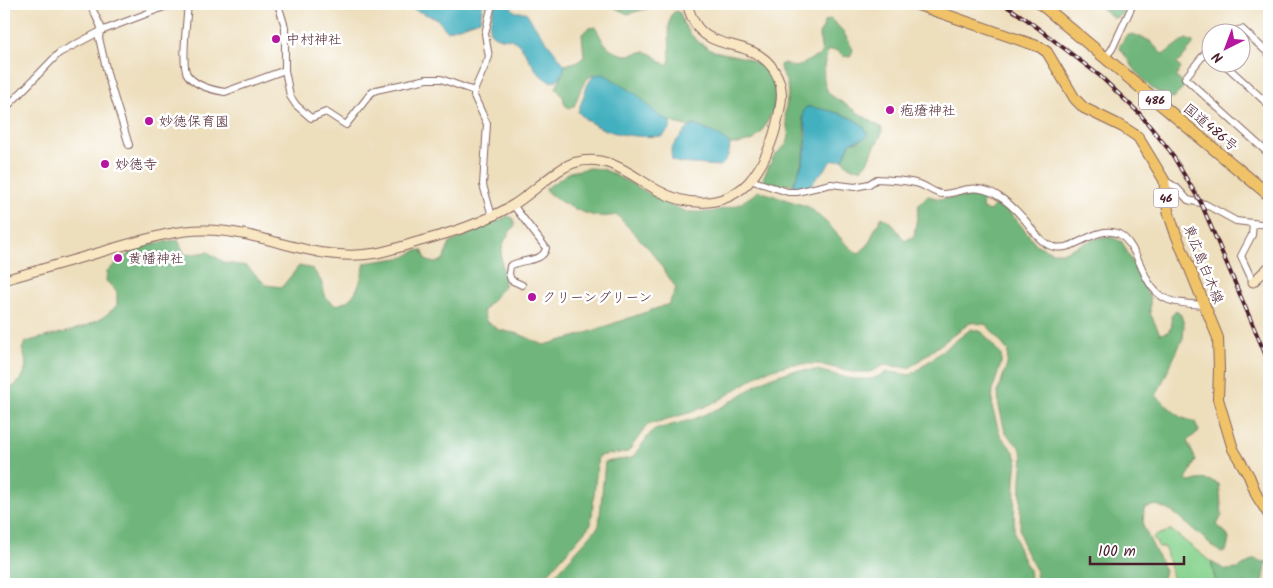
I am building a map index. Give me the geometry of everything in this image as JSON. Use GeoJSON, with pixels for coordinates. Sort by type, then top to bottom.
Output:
{"type":"FeatureCollection","features":[{"type":"Feature","properties":{"kind":"highway","name":"国道486号"},"geometry":{"type":"LineString","coordinates":[[1041,4],[1269,195]]}},
{"type":"Feature","properties":{"kind":"main road","name":"東広島白木線"},"geometry":{"type":"LineString","coordinates":[[915,4],[1040,47],[1047,52],[1075,99],[1084,108],[1123,127],[1138,137],[1164,180],[1171,218],[1218,338],[1218,399],[1233,449],[1249,476],[1260,502],[1269,515]]}},
{"type":"Feature","properties":{"kind":"street"},"geometry":{"type":"LineString","coordinates":[[90,4],[101,27],[99,38],[108,77],[128,145]]}},
{"type":"Feature","properties":{"kind":"street"},"geometry":{"type":"LineString","coordinates":[[4,110],[59,53],[101,31],[172,4]]}},
{"type":"Feature","properties":{"kind":"street"},"geometry":{"type":"LineString","coordinates":[[188,4],[184,51],[185,71],[195,82],[224,92],[284,70]]}},
{"type":"Feature","properties":{"kind":"street"},"geometry":{"type":"LineString","coordinates":[[278,4],[285,27],[284,70],[290,96],[296,105],[311,118],[326,112],[346,125],[371,93],[376,90],[426,79],[441,79],[474,91]]}},
{"type":"Feature","properties":{"kind":"street"},"geometry":{"type":"LineString","coordinates":[[492,4],[485,34],[489,57],[474,91],[487,124],[483,184],[492,216]]}},
{"type":"Feature","properties":{"kind":"street"},"geometry":{"type":"LineString","coordinates":[[4,280],[129,244],[174,233],[202,230],[227,231],[323,254],[359,256],[380,252],[473,226],[513,205],[565,168],[576,162],[588,160],[600,160],[613,164],[630,172],[659,192],[682,200],[712,203],[727,198],[740,190],[760,166],[772,139],[781,102],[780,81],[771,66],[762,57],[748,50],[707,36],[692,19],[688,4]]}},
{"type":"Feature","properties":{"kind":"street"},"geometry":{"type":"LineString","coordinates":[[1105,58],[1112,49],[1133,4]]}},
{"type":"Feature","properties":{"kind":"street"},"geometry":{"type":"LineString","coordinates":[[1250,36],[1269,54]]}},
{"type":"Feature","properties":{"kind":"street"},"geometry":{"type":"LineString","coordinates":[[1200,61],[1185,78],[1269,154]]}},
{"type":"Feature","properties":{"kind":"street"},"geometry":{"type":"LineString","coordinates":[[1233,72],[1269,105]]}},
{"type":"Feature","properties":{"kind":"street"},"geometry":{"type":"LineString","coordinates":[[750,180],[788,192],[797,192],[831,184],[855,186],[869,184],[877,179],[921,184],[940,194],[951,194],[970,188],[987,191],[998,196],[1012,207],[1039,239],[1051,246],[1059,248],[1070,245],[1099,232],[1110,232],[1120,235],[1134,251],[1147,280],[1155,292],[1164,299],[1176,303],[1206,305]]}},
{"type":"Feature","properties":{"kind":"street"},"geometry":{"type":"LineString","coordinates":[[1164,180],[1177,188],[1188,200],[1206,204],[1236,221],[1269,224]]}},
{"type":"Feature","properties":{"kind":"street"},"geometry":{"type":"LineString","coordinates":[[513,205],[546,248],[545,253],[540,258],[517,262],[510,266],[509,274],[511,280],[522,285]]}},
{"type":"Feature","properties":{"kind":"street"},"geometry":{"type":"LineString","coordinates":[[1253,224],[1252,235],[1241,256],[1253,282],[1269,267]]}},
{"type":"Feature","properties":{"kind":"green space"},"geometry":{"type":"Polygon","coordinates":[[[620,4],[663,4],[628,14],[615,8],[614,6],[620,4]]]}},
{"type":"Feature","properties":{"kind":"green space"},"geometry":{"type":"Polygon","coordinates":[[[1096,4],[1127,4],[1120,16],[1114,18],[1096,4]]]}},
{"type":"Feature","properties":{"kind":"green space"},"geometry":{"type":"Polygon","coordinates":[[[676,11],[680,13],[683,23],[691,35],[701,44],[714,51],[746,58],[760,65],[772,79],[775,90],[774,109],[761,133],[754,140],[730,144],[718,135],[694,125],[689,127],[671,122],[660,117],[636,94],[594,75],[584,83],[574,106],[569,108],[565,105],[563,97],[556,88],[565,65],[579,61],[584,57],[582,34],[588,28],[596,27],[607,46],[616,52],[627,55],[646,52],[655,56],[666,65],[670,61],[669,27],[671,15],[676,11]]]}},
{"type":"Feature","properties":{"kind":"green space"},"geometry":{"type":"Polygon","coordinates":[[[830,19],[841,29],[853,50],[850,57],[843,56],[838,51],[828,50],[824,72],[826,89],[829,94],[882,128],[882,133],[867,162],[862,168],[856,169],[848,166],[843,159],[850,143],[861,140],[802,117],[805,136],[804,152],[793,185],[787,184],[781,187],[765,182],[763,178],[774,156],[786,145],[789,138],[785,114],[788,94],[787,83],[780,65],[784,63],[795,67],[821,54],[819,34],[824,22],[830,19]]]}},
{"type":"Feature","properties":{"kind":"green space"},"geometry":{"type":"Polygon","coordinates":[[[1133,34],[1150,41],[1164,54],[1186,39],[1193,42],[1193,45],[1177,64],[1181,68],[1176,77],[1185,85],[1175,97],[1172,98],[1158,92],[1147,84],[1119,47],[1126,36],[1133,34]]]}},
{"type":"Feature","properties":{"kind":"green space"},"geometry":{"type":"Polygon","coordinates":[[[589,168],[603,169],[663,202],[687,212],[711,212],[738,205],[759,191],[809,207],[858,254],[868,245],[882,217],[891,222],[905,241],[914,236],[919,204],[928,196],[941,199],[955,198],[969,193],[983,198],[982,209],[990,211],[997,202],[1012,215],[1037,245],[1052,252],[1064,252],[1094,239],[1111,237],[1122,242],[1150,298],[1150,313],[1160,334],[1168,332],[1172,326],[1171,316],[1176,311],[1181,315],[1184,325],[1183,338],[1156,396],[1180,417],[1195,422],[1199,431],[1187,441],[1196,460],[1186,480],[1190,482],[1205,480],[1219,484],[1222,515],[1217,525],[1226,533],[1229,539],[1226,552],[1220,552],[1174,513],[1157,505],[1144,508],[1143,526],[1165,571],[1161,584],[1038,584],[1035,568],[1024,548],[1020,530],[1023,456],[1020,448],[1005,432],[999,406],[998,391],[1007,365],[1008,351],[987,325],[971,322],[909,368],[885,365],[870,372],[852,372],[818,364],[791,364],[763,372],[718,401],[692,412],[647,425],[628,452],[598,456],[591,524],[539,584],[4,584],[4,392],[16,384],[24,375],[26,363],[22,349],[26,342],[75,330],[98,320],[117,305],[117,292],[106,281],[107,271],[140,245],[178,240],[185,255],[208,252],[225,263],[247,266],[266,285],[282,287],[299,266],[313,269],[321,281],[326,298],[335,305],[348,300],[353,295],[359,284],[365,263],[405,257],[415,251],[422,250],[427,261],[435,263],[443,260],[450,243],[508,216],[513,218],[515,225],[508,234],[502,248],[504,286],[483,311],[486,321],[499,330],[519,334],[544,345],[578,336],[669,304],[676,288],[651,251],[617,215],[599,216],[585,213],[561,202],[545,189],[570,172],[589,168]]]}},
{"type":"Feature","properties":{"kind":"green space"},"geometry":{"type":"Polygon","coordinates":[[[971,329],[982,332],[1001,355],[1001,364],[993,388],[992,407],[1000,435],[1014,452],[1017,459],[1014,531],[1019,551],[1029,570],[1031,584],[547,584],[599,526],[605,462],[632,458],[653,430],[694,419],[722,407],[766,379],[791,371],[817,370],[852,379],[872,379],[888,372],[911,375],[971,329]]]}},
{"type":"Feature","properties":{"kind":"green space"},"geometry":{"type":"Polygon","coordinates":[[[1171,530],[1211,562],[1216,584],[1170,584],[1173,581],[1165,547],[1159,547],[1153,537],[1171,530]]]}},
{"type":"Feature","properties":{"kind":"green space"},"geometry":{"type":"Polygon","coordinates":[[[1254,559],[1264,562],[1269,561],[1269,564],[1266,565],[1263,584],[1216,584],[1211,562],[1226,570],[1238,569],[1254,559]]]}},
{"type":"Feature","properties":{"kind":"water"},"geometry":{"type":"Polygon","coordinates":[[[404,4],[483,4],[480,20],[447,31],[437,19],[404,4]]]}},
{"type":"Feature","properties":{"kind":"water"},"geometry":{"type":"Polygon","coordinates":[[[495,4],[508,4],[516,12],[526,12],[565,65],[558,79],[553,82],[546,79],[536,70],[525,52],[516,42],[498,37],[490,32],[489,27],[495,4]]]}},
{"type":"Feature","properties":{"kind":"water"},"geometry":{"type":"Polygon","coordinates":[[[604,74],[636,94],[660,117],[671,122],[670,128],[663,136],[629,135],[606,130],[586,120],[578,112],[588,84],[594,75],[604,74]]]}},
{"type":"Feature","properties":{"kind":"water"},"geometry":{"type":"Polygon","coordinates":[[[806,107],[833,111],[853,119],[866,130],[867,137],[850,143],[843,159],[832,161],[808,188],[799,190],[793,185],[805,151],[807,137],[803,115],[806,107]]]}},
{"type":"Feature","properties":{"kind":"water"},"geometry":{"type":"Polygon","coordinates":[[[694,125],[718,135],[730,144],[728,156],[720,166],[679,163],[672,160],[671,151],[674,145],[694,125]]]}},
{"type":"Feature","properties":{"kind":"railway"},"geometry":{"type":"LineString","coordinates":[[1003,4],[1026,19],[1100,76],[1139,113],[1170,151],[1201,203],[1269,363]]}},
{"type":"Feature","properties":{"kind":"place","name":"中村神社"},"geometry":{"type":"Point","coordinates":[276,39]}},
{"type":"Feature","properties":{"kind":"place","name":"疱瘡神社"},"geometry":{"type":"Point","coordinates":[890,110]}},
{"type":"Feature","properties":{"kind":"place","name":"妙徳保育園"},"geometry":{"type":"Point","coordinates":[149,121]}},
{"type":"Feature","properties":{"kind":"place","name":"妙徳寺"},"geometry":{"type":"Point","coordinates":[105,164]}},
{"type":"Feature","properties":{"kind":"place","name":"黄幡神社"},"geometry":{"type":"Point","coordinates":[118,258]}},
{"type":"Feature","properties":{"kind":"place","name":"クリーングリーン"},"geometry":{"type":"Point","coordinates":[532,297]}}]}
